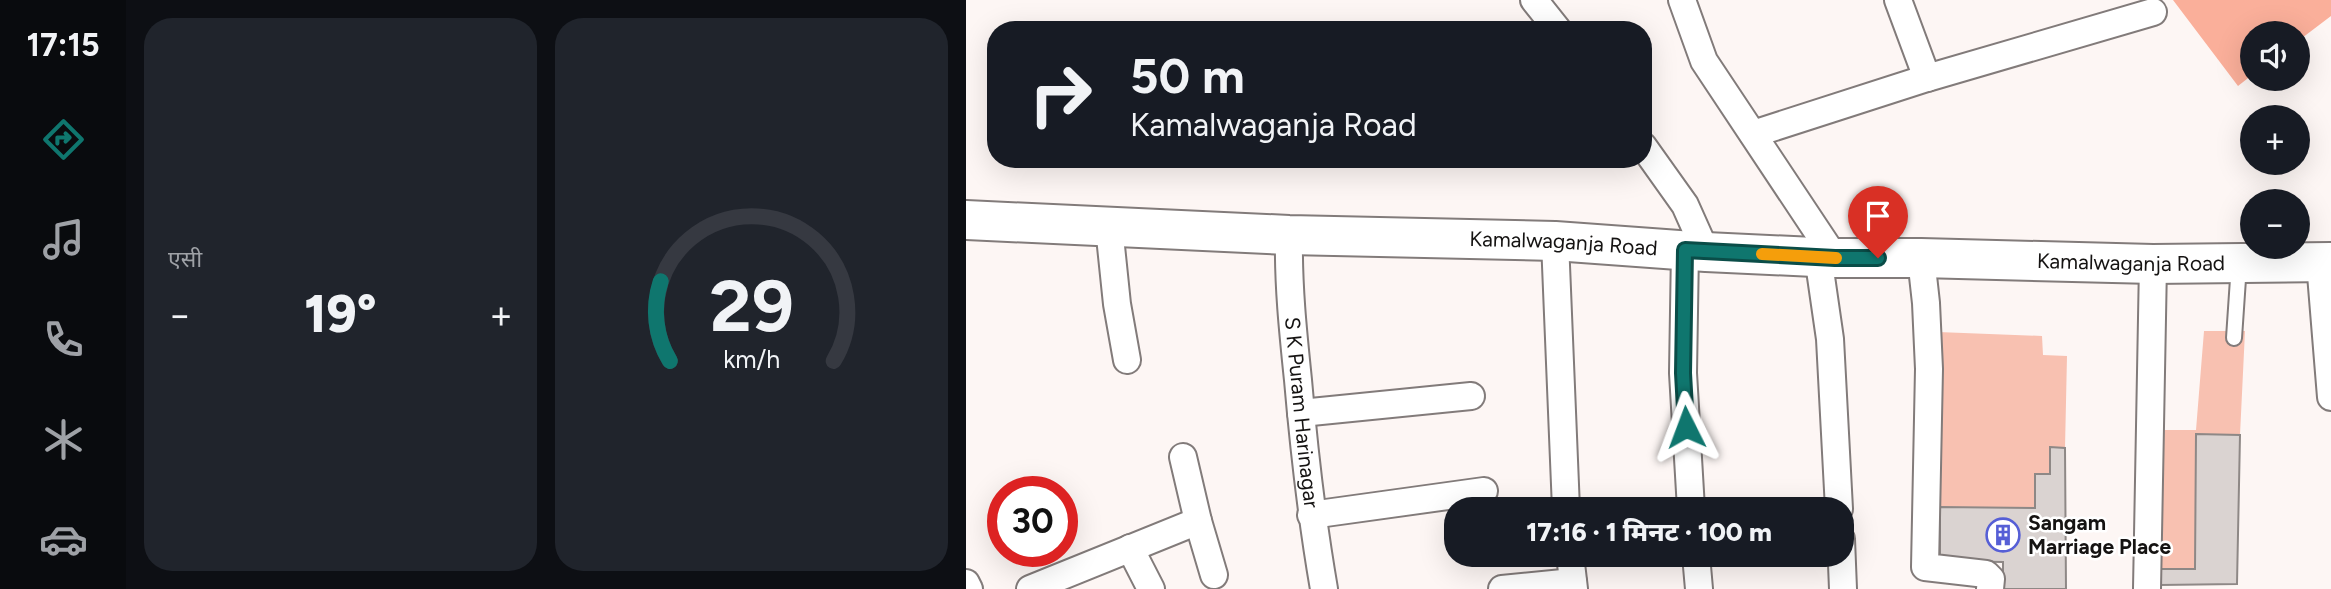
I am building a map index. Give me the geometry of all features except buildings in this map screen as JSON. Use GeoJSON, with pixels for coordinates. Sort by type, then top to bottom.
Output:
{"type":"FeatureCollection","features":[{"type":"Feature","properties":{"kind":"main road","name":"Kamalwaganja Road"},"geometry":{"type":"LineString","coordinates":[[966,220],[1289,235],[1555,241],[1827,257],[2153,264],[2326,262]]}},
{"type":"Feature","properties":{"kind":"street"},"geometry":{"type":"LineString","coordinates":[[1534,0],[1552,21]]}},
{"type":"Feature","properties":{"kind":"street"},"geometry":{"type":"LineString","coordinates":[[1682,0],[1703,61],[1753,134],[1827,257],[1838,497]]}},
{"type":"Feature","properties":{"kind":"street"},"geometry":{"type":"LineString","coordinates":[[1898,0],[1927,78]]}},
{"type":"Feature","properties":{"kind":"street"},"geometry":{"type":"LineString","coordinates":[[1753,134],[1927,78],[2153,12]]}},
{"type":"Feature","properties":{"kind":"street"},"geometry":{"type":"LineString","coordinates":[[1652,159],[1685,205],[1696,251],[1683,373],[1690,497]]}},
{"type":"Feature","properties":{"kind":"street"},"geometry":{"type":"LineString","coordinates":[[1109,227],[1127,360]]}},
{"type":"Feature","properties":{"kind":"street","name":"S K Puram Harinagar"},"geometry":{"type":"LineString","coordinates":[[1289,235],[1288,277],[1311,515],[1324,589]]}},
{"type":"Feature","properties":{"kind":"street"},"geometry":{"type":"LineString","coordinates":[[1555,241],[1566,497]]}},
{"type":"Feature","properties":{"kind":"street"},"geometry":{"type":"LineString","coordinates":[[1921,258],[1929,369],[1925,567],[1986,575],[1991,579],[1990,589]]}},
{"type":"Feature","properties":{"kind":"street"},"geometry":{"type":"LineString","coordinates":[[2326,262],[2331,397]]}},
{"type":"Feature","properties":{"kind":"street"},"geometry":{"type":"LineString","coordinates":[[2147,589],[2153,264]]}},
{"type":"Feature","properties":{"kind":"street"},"geometry":{"type":"LineString","coordinates":[[1301,413],[1471,396]]}},
{"type":"Feature","properties":{"kind":"street"},"geometry":{"type":"LineString","coordinates":[[1183,457],[1214,575]]}},
{"type":"Feature","properties":{"kind":"street"},"geometry":{"type":"LineString","coordinates":[[1311,515],[1484,491]]}},
{"type":"Feature","properties":{"kind":"street"},"geometry":{"type":"LineString","coordinates":[[1030,589],[1198,521]]}},
{"type":"Feature","properties":{"kind":"street"},"geometry":{"type":"LineString","coordinates":[[1130,548],[1151,589]]}},
{"type":"Feature","properties":{"kind":"street"},"geometry":{"type":"LineString","coordinates":[[1502,589],[1573,585],[1571,567]]}},
{"type":"Feature","properties":{"kind":"street"},"geometry":{"type":"LineString","coordinates":[[1697,567],[1699,589]]}},
{"type":"Feature","properties":{"kind":"street"},"geometry":{"type":"LineString","coordinates":[[1842,567],[1843,589]]}},
{"type":"Feature","properties":{"kind":"street"},"geometry":{"type":"LineString","coordinates":[[966,583],[969,589]]}},
{"type":"Feature","properties":{"kind":"lane"},"geometry":{"type":"LineString","coordinates":[[2234,338],[2239,263]]}},
{"type":"Feature","properties":{"kind":"shaded area"},"geometry":{"type":"Polygon","coordinates":[[[2173,0],[2331,0],[2331,16],[2310,32],[2310,21],[2240,21],[2238,86],[2173,0]]]}},
{"type":"Feature","properties":{"kind":"shaded area"},"geometry":{"type":"Polygon","coordinates":[[[2204,331],[2245,331],[2240,435],[2197,434],[2195,569],[2160,569],[2162,430],[2196,430],[2204,331]]]}},
{"type":"Feature","properties":{"kind":"shaded area"},"geometry":{"type":"Polygon","coordinates":[[[1938,332],[2042,336],[2043,355],[2067,356],[2065,448],[2050,447],[2050,474],[2035,474],[2035,508],[1940,507],[1938,332]]]}},
{"type":"Feature","properties":{"kind":"slow traffic"},"geometry":{"type":"LineString","coordinates":[[1762,254],[1836,258]]}},
{"type":"Feature","properties":{"kind":"place","name":"Sangam Marriage Place"},"geometry":{"type":"Point","coordinates":[2003,535]}},
{"type":"Feature","properties":{"kind":"route"},"geometry":{"type":"LineString","coordinates":[[1686,427],[1683,373],[1685,250],[1878,258]]}}]}
